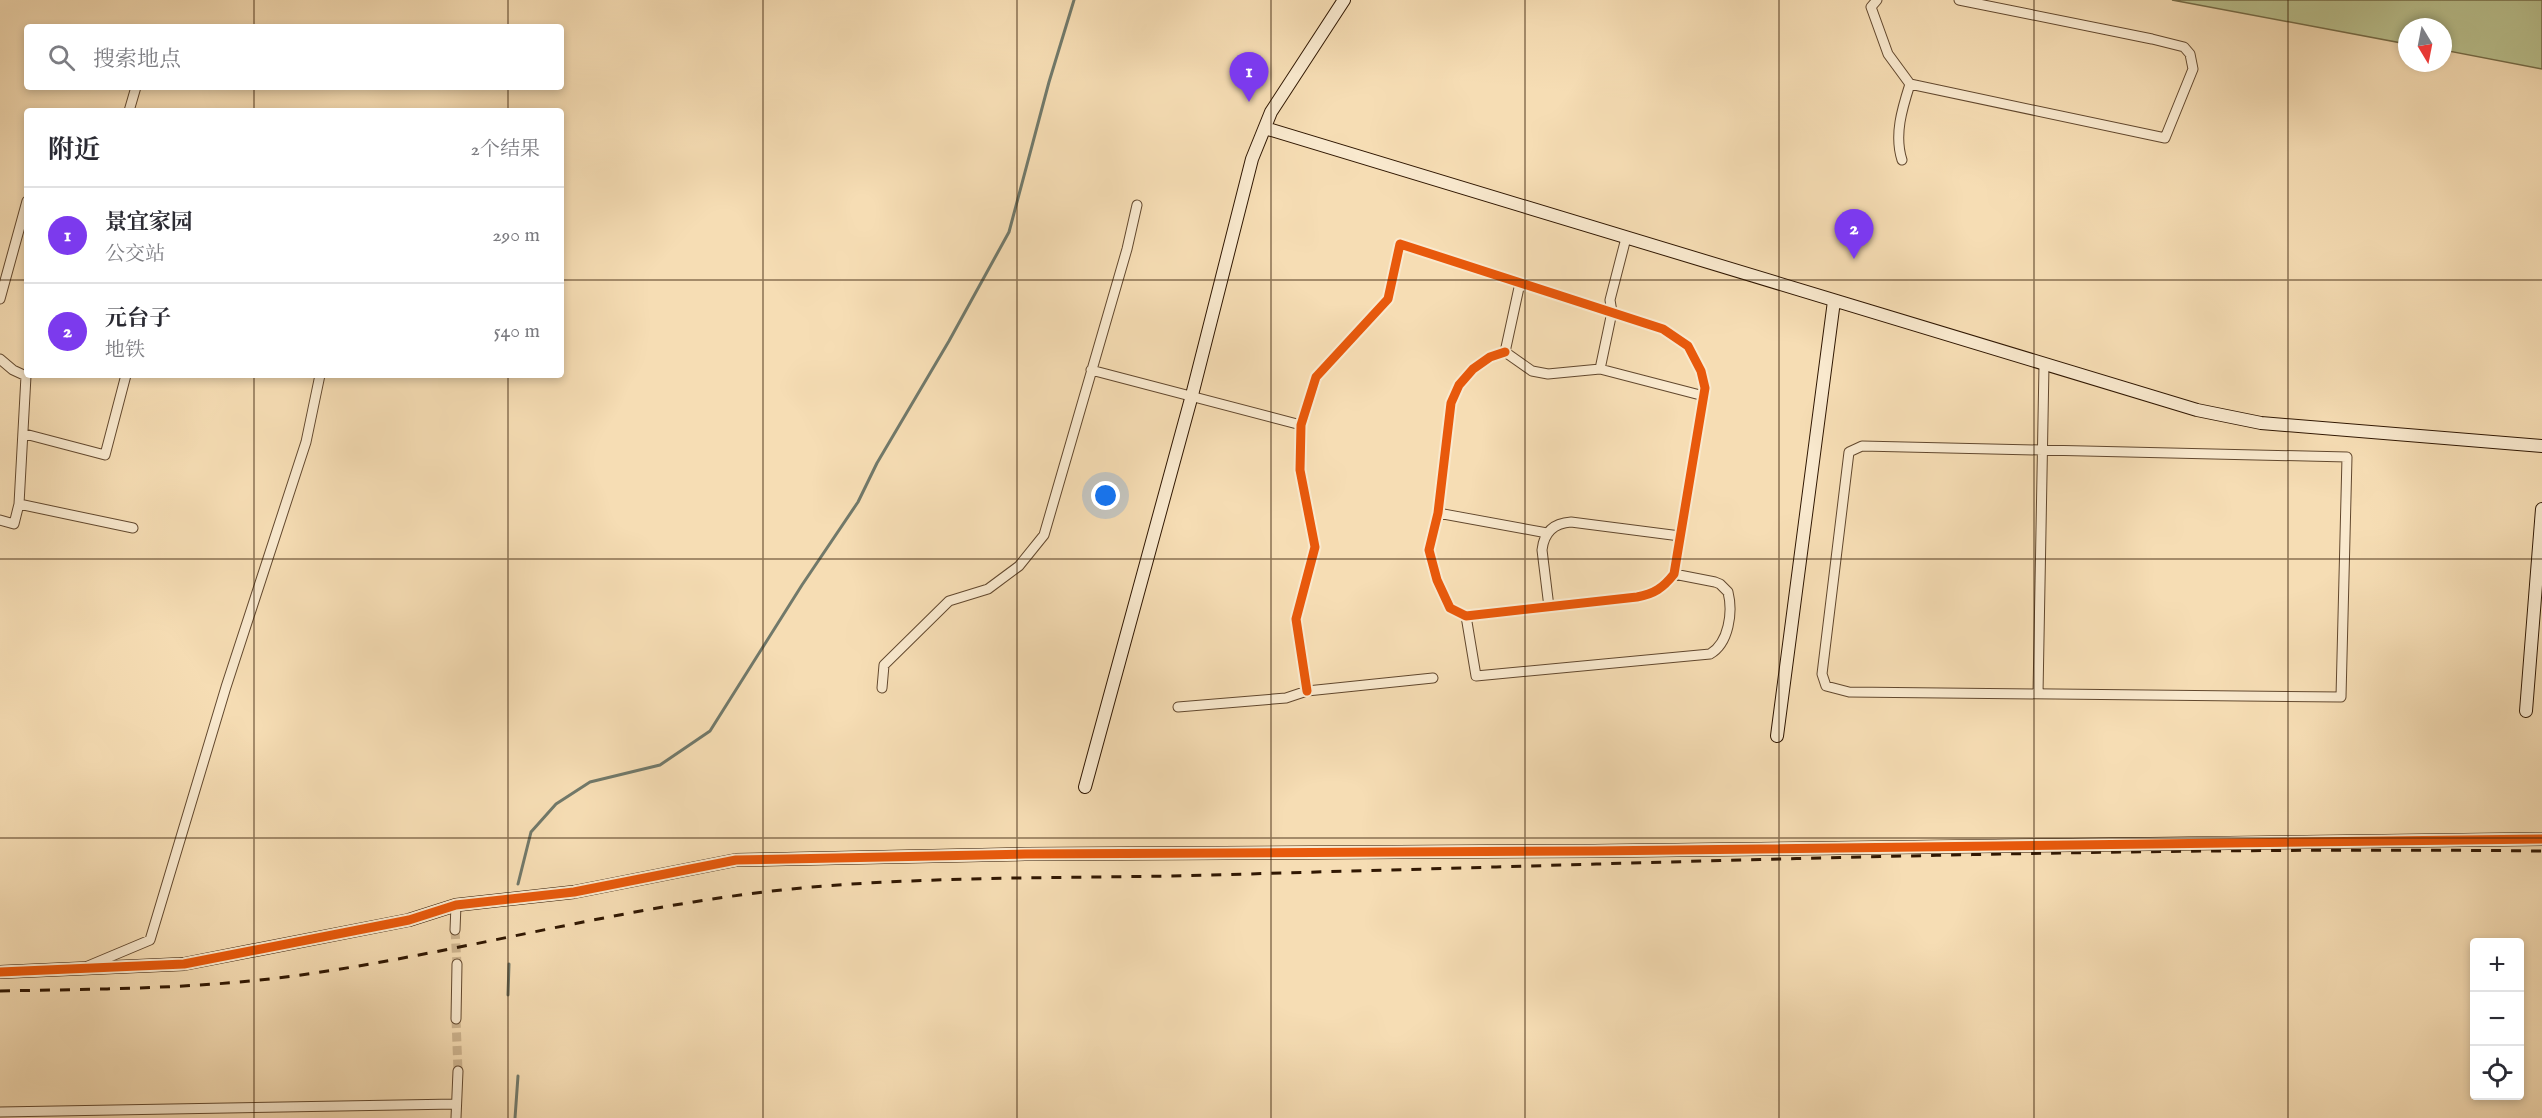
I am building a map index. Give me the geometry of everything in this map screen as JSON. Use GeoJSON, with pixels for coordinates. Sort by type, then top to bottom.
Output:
{"type":"FeatureCollection","features":[{"type":"Feature","properties":{"kind":"street"},"geometry":{"type":"LineString","coordinates":[[1085,787],[1192,395],[1252,159],[1271,112],[1344,0]]}},
{"type":"Feature","properties":{"kind":"street"},"geometry":{"type":"LineString","coordinates":[[1877,0],[1871,7],[1888,54],[1910,84],[2165,138],[2193,69],[2190,54],[2184,47],[1959,0]]}},
{"type":"Feature","properties":{"kind":"street"},"geometry":{"type":"LineString","coordinates":[[1902,160],[1897,146],[1901,111],[1910,84]]}},
{"type":"Feature","properties":{"kind":"street"},"geometry":{"type":"LineString","coordinates":[[130,108],[135,90]]}},
{"type":"Feature","properties":{"kind":"street"},"geometry":{"type":"LineString","coordinates":[[1265,128],[1833,302],[2197,410],[2261,423],[2542,446]]}},
{"type":"Feature","properties":{"kind":"street"},"geometry":{"type":"LineString","coordinates":[[882,688],[884,665],[949,601],[988,589],[1018,566],[1044,535],[1127,249],[1137,205]]}},
{"type":"Feature","properties":{"kind":"street"},"geometry":{"type":"LineString","coordinates":[[0,299],[24,212]]}},
{"type":"Feature","properties":{"kind":"street"},"geometry":{"type":"LineString","coordinates":[[1600,369],[1612,312],[1610,300],[1626,238]]}},
{"type":"Feature","properties":{"kind":"street"},"geometry":{"type":"LineString","coordinates":[[1307,691],[1296,619],[1315,547],[1300,470],[1301,425],[1316,377],[1388,299],[1400,244],[1663,329],[1688,346],[1701,371],[1705,388],[1674,574],[1665,586],[1652,594],[1466,616],[1450,608],[1437,580],[1429,550],[1438,513],[1450,403],[1459,385],[1473,369],[1490,357],[1505,352]]}},
{"type":"Feature","properties":{"kind":"street"},"geometry":{"type":"LineString","coordinates":[[1505,352],[1520,283]]}},
{"type":"Feature","properties":{"kind":"street"},"geometry":{"type":"LineString","coordinates":[[1777,736],[1833,302]]}},
{"type":"Feature","properties":{"kind":"street"},"geometry":{"type":"LineString","coordinates":[[1505,352],[1532,371],[1548,374],[1600,369],[1704,396]]}},
{"type":"Feature","properties":{"kind":"street"},"geometry":{"type":"LineString","coordinates":[[0,359],[13,370],[24,375]]}},
{"type":"Feature","properties":{"kind":"street"},"geometry":{"type":"LineString","coordinates":[[2038,694],[2044,365]]}},
{"type":"Feature","properties":{"kind":"street"},"geometry":{"type":"LineString","coordinates":[[1091,370],[1301,425]]}},
{"type":"Feature","properties":{"kind":"street"},"geometry":{"type":"LineString","coordinates":[[0,520],[14,524],[19,504],[25,434],[26,378]]}},
{"type":"Feature","properties":{"kind":"street"},"geometry":{"type":"LineString","coordinates":[[25,434],[105,455],[125,378]]}},
{"type":"Feature","properties":{"kind":"street"},"geometry":{"type":"LineString","coordinates":[[82,969],[150,940],[226,687],[306,442],[319,378]]}},
{"type":"Feature","properties":{"kind":"street"},"geometry":{"type":"LineString","coordinates":[[1862,446],[2346,457],[2341,697],[2038,694],[1849,692],[1826,686],[1822,674],[1849,452],[1862,446]]}},
{"type":"Feature","properties":{"kind":"street"},"geometry":{"type":"LineString","coordinates":[[19,504],[134,528]]}},
{"type":"Feature","properties":{"kind":"street"},"geometry":{"type":"LineString","coordinates":[[2526,711],[2542,509]]}},
{"type":"Feature","properties":{"kind":"street"},"geometry":{"type":"LineString","coordinates":[[1438,513],[1547,533]]}},
{"type":"Feature","properties":{"kind":"street"},"geometry":{"type":"LineString","coordinates":[[1549,607],[1542,550],[1547,533],[1554,526],[1571,522],[1680,536]]}},
{"type":"Feature","properties":{"kind":"street"},"geometry":{"type":"LineString","coordinates":[[1466,616],[1476,676],[1710,654],[1722,644],[1726,637],[1728,592],[1715,582],[1674,574]]}},
{"type":"Feature","properties":{"kind":"street"},"geometry":{"type":"LineString","coordinates":[[1178,707],[1286,698],[1307,691],[1432,678]]}},
{"type":"Feature","properties":{"kind":"street"},"geometry":{"type":"LineString","coordinates":[[0,972],[184,964],[409,920],[456,905],[574,892],[736,860],[1025,854],[1594,851],[2542,839]]}},
{"type":"Feature","properties":{"kind":"street"},"geometry":{"type":"LineString","coordinates":[[455,930],[456,905]]}},
{"type":"Feature","properties":{"kind":"street"},"geometry":{"type":"LineString","coordinates":[[456,1019],[457,964]]}},
{"type":"Feature","properties":{"kind":"street"},"geometry":{"type":"LineString","coordinates":[[456,1118],[458,1071]]}},
{"type":"Feature","properties":{"kind":"street"},"geometry":{"type":"LineString","coordinates":[[0,1112],[456,1104]]}},
{"type":"Feature","properties":{"kind":"green space"},"geometry":{"type":"Polygon","coordinates":[[[2172,0],[2542,0],[2542,69],[2452,52],[2452,18],[2398,18],[2398,42],[2172,0]]]}},
{"type":"Feature","properties":{"kind":"waterway"},"geometry":{"type":"LineString","coordinates":[[518,884],[531,832],[556,804],[590,782],[660,765],[710,731],[802,585],[858,502],[877,463],[949,341],[1009,232],[1049,82],[1074,0]]}},
{"type":"Feature","properties":{"kind":"waterway"},"geometry":{"type":"LineString","coordinates":[[508,995],[509,964]]}},
{"type":"Feature","properties":{"kind":"waterway"},"geometry":{"type":"LineString","coordinates":[[515,1118],[518,1076]]}},
{"type":"Feature","properties":{"kind":"tunnel"},"geometry":{"type":"LineString","coordinates":[[455,930],[457,964]]}},
{"type":"Feature","properties":{"kind":"tunnel"},"geometry":{"type":"LineString","coordinates":[[456,1019],[458,1071]]}},
{"type":"Feature","properties":{"kind":"railway"},"geometry":{"type":"LineString","coordinates":[[0,991],[184,986],[294,976],[424,954],[682,904],[747,894],[857,884],[1984,854],[2542,851]]}},
{"type":"Feature","properties":{"kind":"cycle path"},"geometry":{"type":"LineString","coordinates":[[1307,691],[1296,619],[1315,547],[1300,470],[1301,425],[1316,377],[1388,299],[1400,244],[1663,329],[1688,346],[1701,371],[1705,388],[1674,574],[1658,590],[1637,597],[1466,616],[1450,608],[1437,580],[1429,550],[1438,513],[1451,403],[1459,385],[1473,369],[1490,357],[1505,352]]}},
{"type":"Feature","properties":{"kind":"cycle path"},"geometry":{"type":"LineString","coordinates":[[0,972],[184,964],[409,920],[456,905],[574,892],[736,860],[1025,854],[1594,851],[2542,839]]}},
{"type":"Feature","properties":{"kind":"place","name":"景宜家园"},"geometry":{"type":"Point","coordinates":[1249,102]}},
{"type":"Feature","properties":{"kind":"place","name":"元台子"},"geometry":{"type":"Point","coordinates":[1854,259]}}]}
